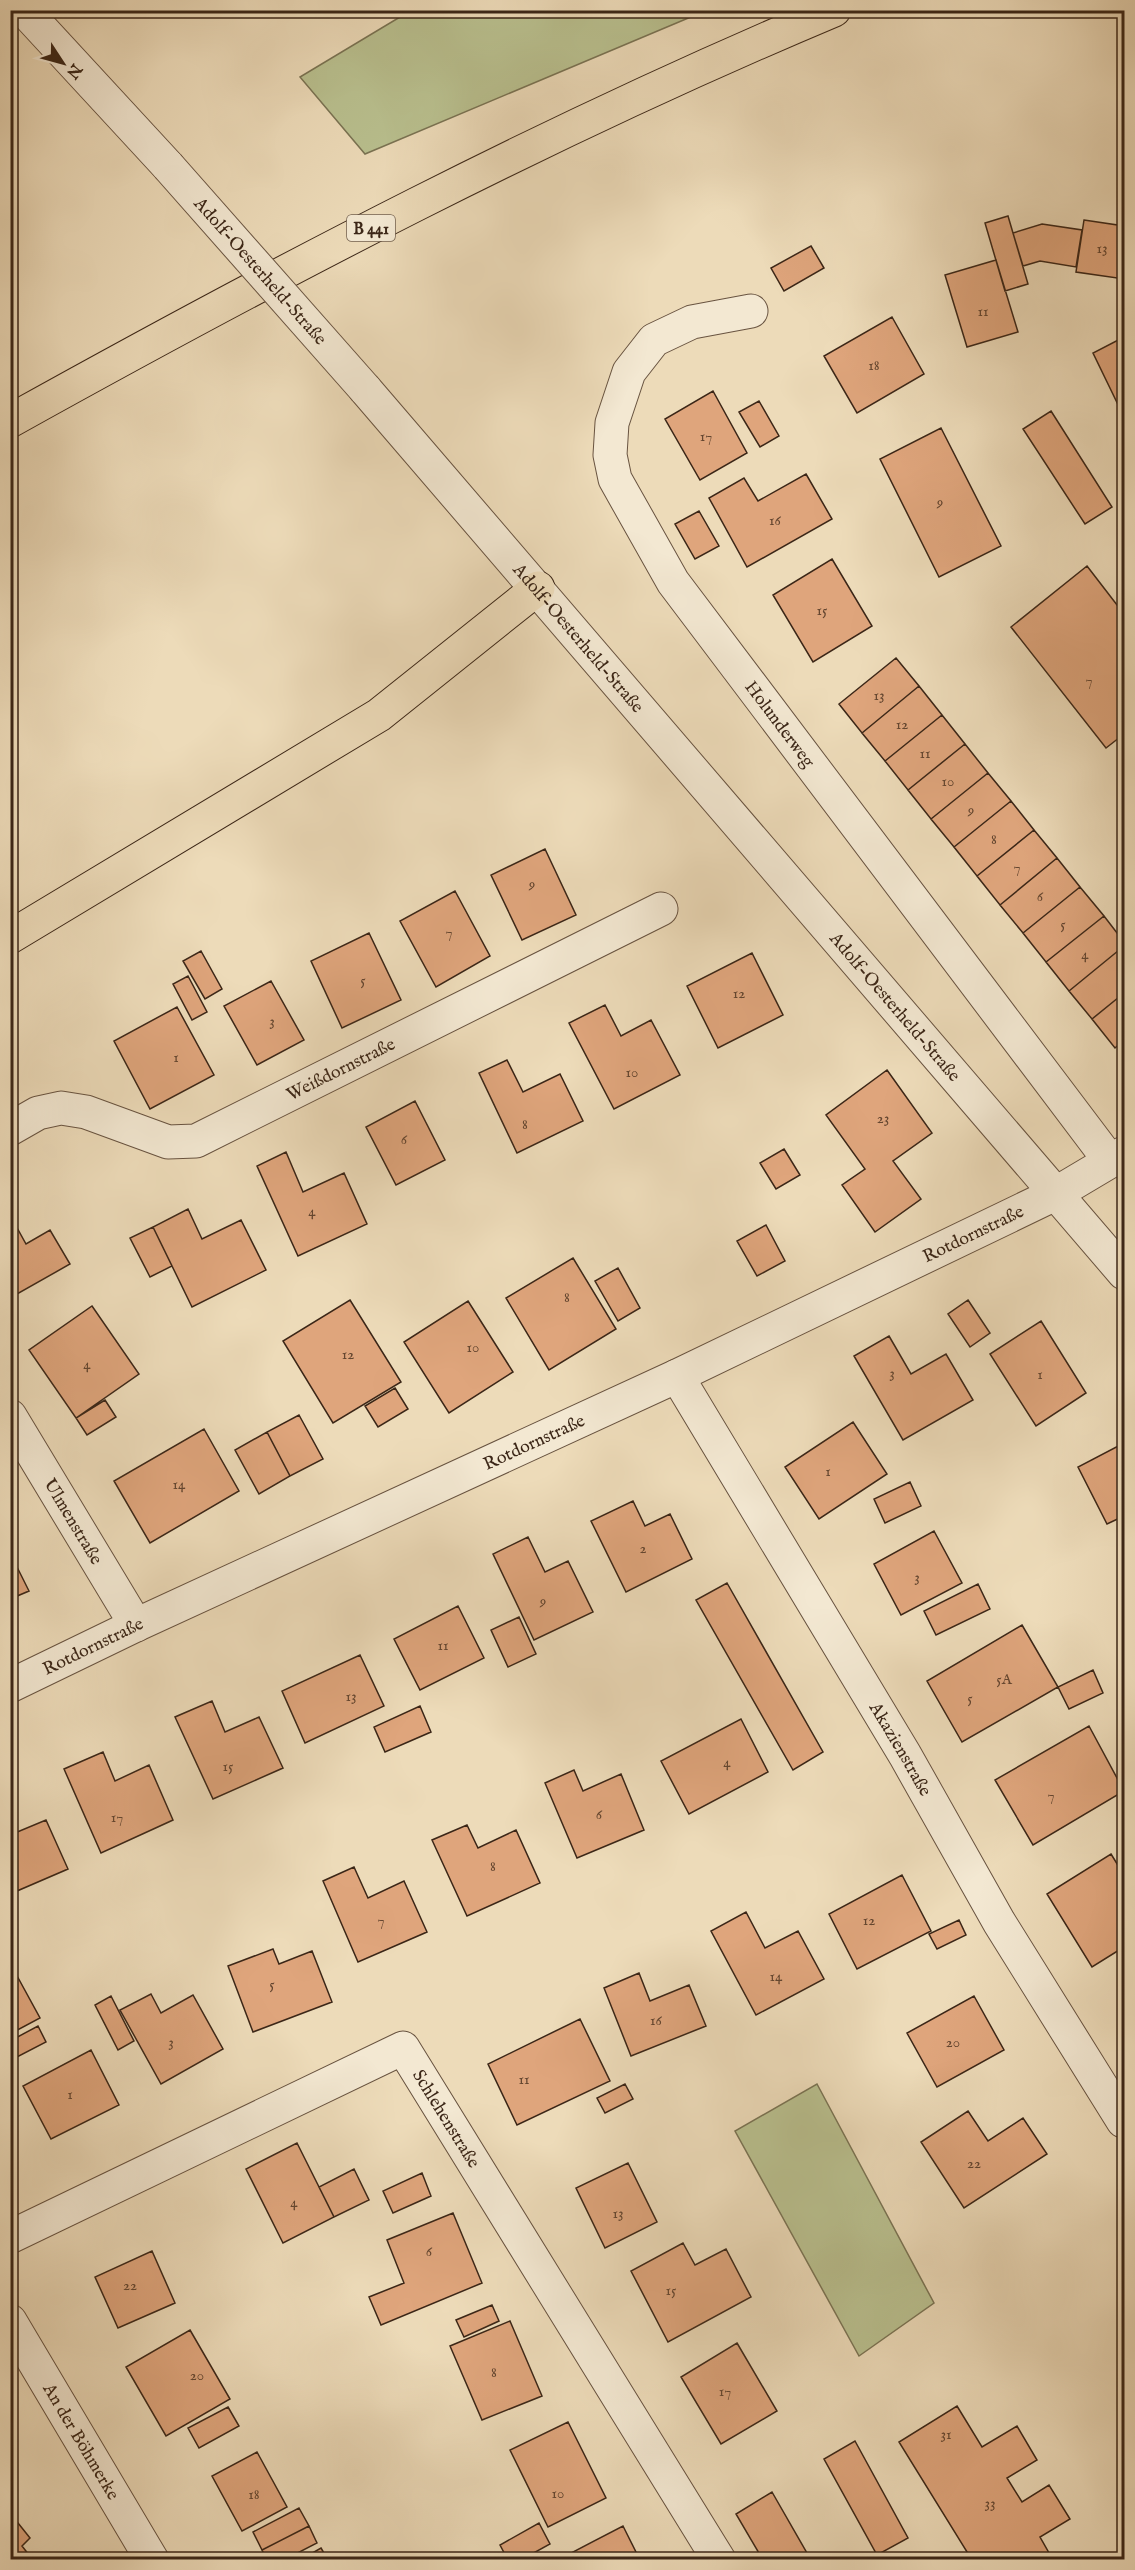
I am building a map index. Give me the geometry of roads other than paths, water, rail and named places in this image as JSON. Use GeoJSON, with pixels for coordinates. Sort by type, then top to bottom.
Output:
{"type":"FeatureCollection","features":[{"type":"Feature","properties":{"kind":"main road","name":"B 441"},"geometry":{"type":"LineString","coordinates":[[10,421],[310,259],[562,132],[834,10]]}},
{"type":"Feature","properties":{"kind":"main road"},"geometry":{"type":"LineString","coordinates":[[10,937],[379,715],[538,588]]}},
{"type":"Feature","properties":{"kind":"street","name":"Adolf-Oesterheld-Straße"},"geometry":{"type":"LineString","coordinates":[[24,10],[168,166],[365,389],[1125,1273]]}},
{"type":"Feature","properties":{"kind":"street","name":"Holunderweg"},"geometry":{"type":"LineString","coordinates":[[751,311],[692,322],[654,340],[629,372],[612,423],[610,455],[615,479],[673,582],[1117,1157]]}},
{"type":"Feature","properties":{"kind":"street","name":"Weißdornstraße"},"geometry":{"type":"LineString","coordinates":[[10,1129],[38,1113],[61,1108],[86,1112],[168,1142],[196,1141],[661,909]]}},
{"type":"Feature","properties":{"kind":"street","name":"Rotdornstraße"},"geometry":{"type":"LineString","coordinates":[[10,1686],[136,1625],[677,1376],[1055,1194],[1117,1157]]}},
{"type":"Feature","properties":{"kind":"street","name":"Akazienstraße"},"geometry":{"type":"LineString","coordinates":[[677,1376],[904,1755],[999,1922],[1123,2121]]}},
{"type":"Feature","properties":{"kind":"street","name":"Ulmenstraße"},"geometry":{"type":"LineString","coordinates":[[10,1416],[136,1625]]}},
{"type":"Feature","properties":{"kind":"street","name":"Schlehenstraße"},"geometry":{"type":"LineString","coordinates":[[10,2237],[403,2048],[719,2559]]}},
{"type":"Feature","properties":{"kind":"street","name":"An der Böhmerke"},"geometry":{"type":"LineString","coordinates":[[10,2321],[152,2559]]}}]}
